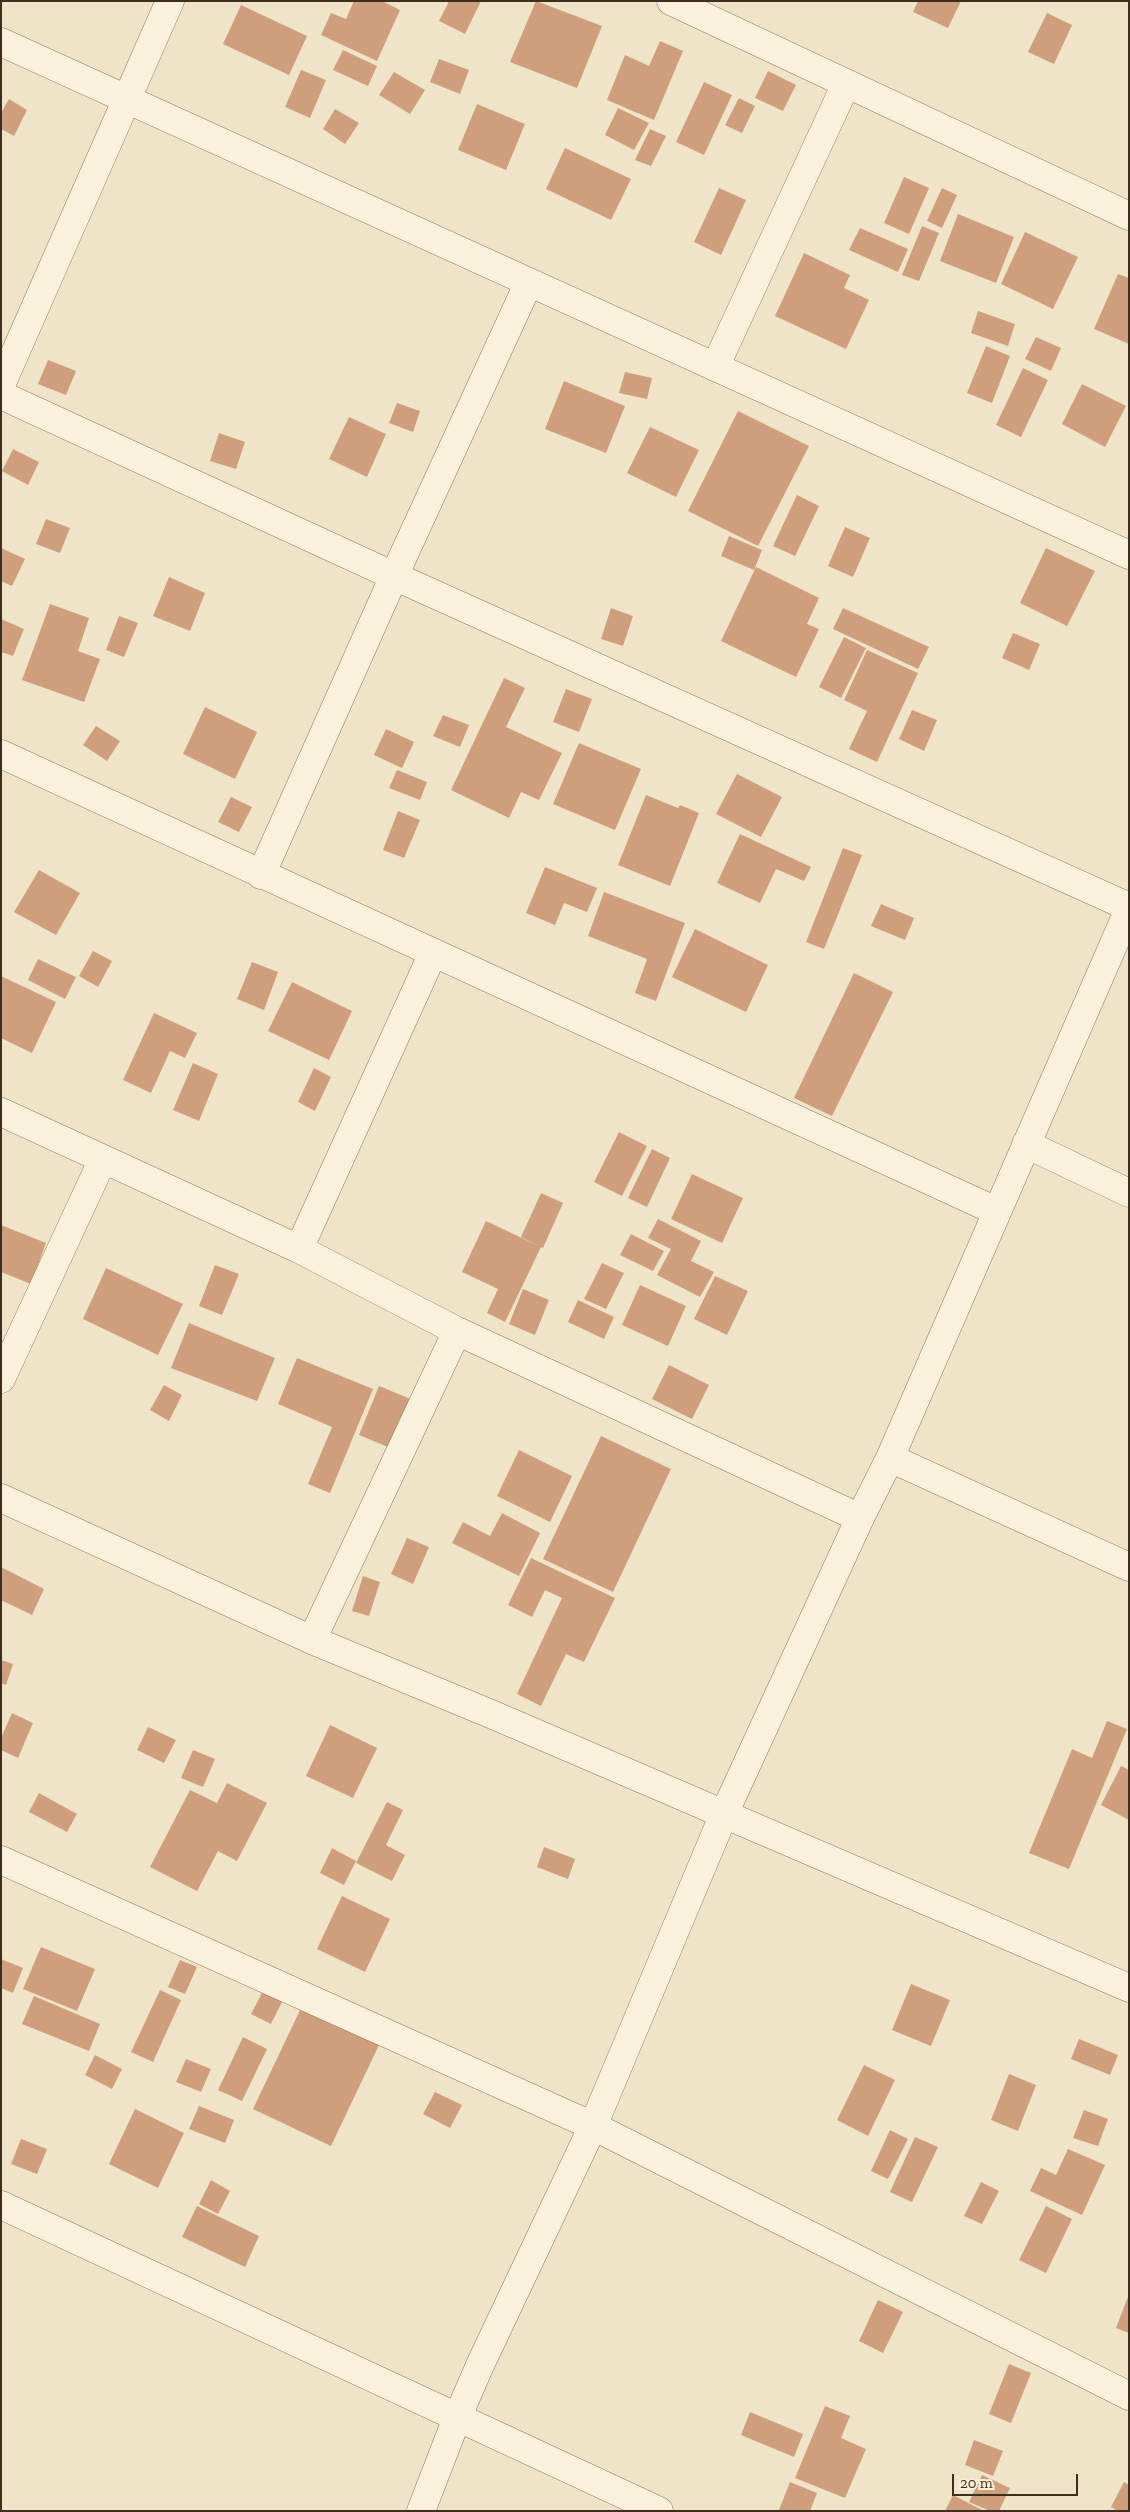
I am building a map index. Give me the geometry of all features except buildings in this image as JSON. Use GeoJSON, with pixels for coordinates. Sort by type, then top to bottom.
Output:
{"type":"FeatureCollection","features":[{"type":"Feature","properties":{"kind":"street"},"geometry":{"type":"LineString","coordinates":[[1,386],[170,1]]}},
{"type":"Feature","properties":{"kind":"street"},"geometry":{"type":"LineString","coordinates":[[671,1],[1129,216]]}},
{"type":"Feature","properties":{"kind":"street"},"geometry":{"type":"LineString","coordinates":[[1,42],[1129,555]]}},
{"type":"Feature","properties":{"kind":"street"},"geometry":{"type":"LineString","coordinates":[[715,367],[846,84]]}},
{"type":"Feature","properties":{"kind":"street"},"geometry":{"type":"LineString","coordinates":[[261,875],[394,576],[529,282]]}},
{"type":"Feature","properties":{"kind":"street"},"geometry":{"type":"LineString","coordinates":[[1,396],[1129,908],[890,1458],[860,1518],[724,1814],[593,2126],[457,2418],[421,2511]]}},
{"type":"Feature","properties":{"kind":"street"},"geometry":{"type":"LineString","coordinates":[[1,754],[996,1211]]}},
{"type":"Feature","properties":{"kind":"street"},"geometry":{"type":"LineString","coordinates":[[299,1249],[433,953]]}},
{"type":"Feature","properties":{"kind":"street"},"geometry":{"type":"LineString","coordinates":[[1,1112],[299,1249],[457,1331],[860,1518]]}},
{"type":"Feature","properties":{"kind":"street"},"geometry":{"type":"LineString","coordinates":[[1026,1144],[1129,1193]]}},
{"type":"Feature","properties":{"kind":"street"},"geometry":{"type":"LineString","coordinates":[[1,1379],[103,1159]]}},
{"type":"Feature","properties":{"kind":"street"},"geometry":{"type":"LineString","coordinates":[[312,1640],[457,1331]]}},
{"type":"Feature","properties":{"kind":"street"},"geometry":{"type":"LineString","coordinates":[[890,1458],[1129,1568]]}},
{"type":"Feature","properties":{"kind":"street"},"geometry":{"type":"LineString","coordinates":[[1,1498],[312,1640],[1129,1988]]}},
{"type":"Feature","properties":{"kind":"street"},"geometry":{"type":"LineString","coordinates":[[1,1860],[593,2126],[1129,2396]]}},
{"type":"Feature","properties":{"kind":"street"},"geometry":{"type":"LineString","coordinates":[[1,2205],[659,2511]]}}]}
